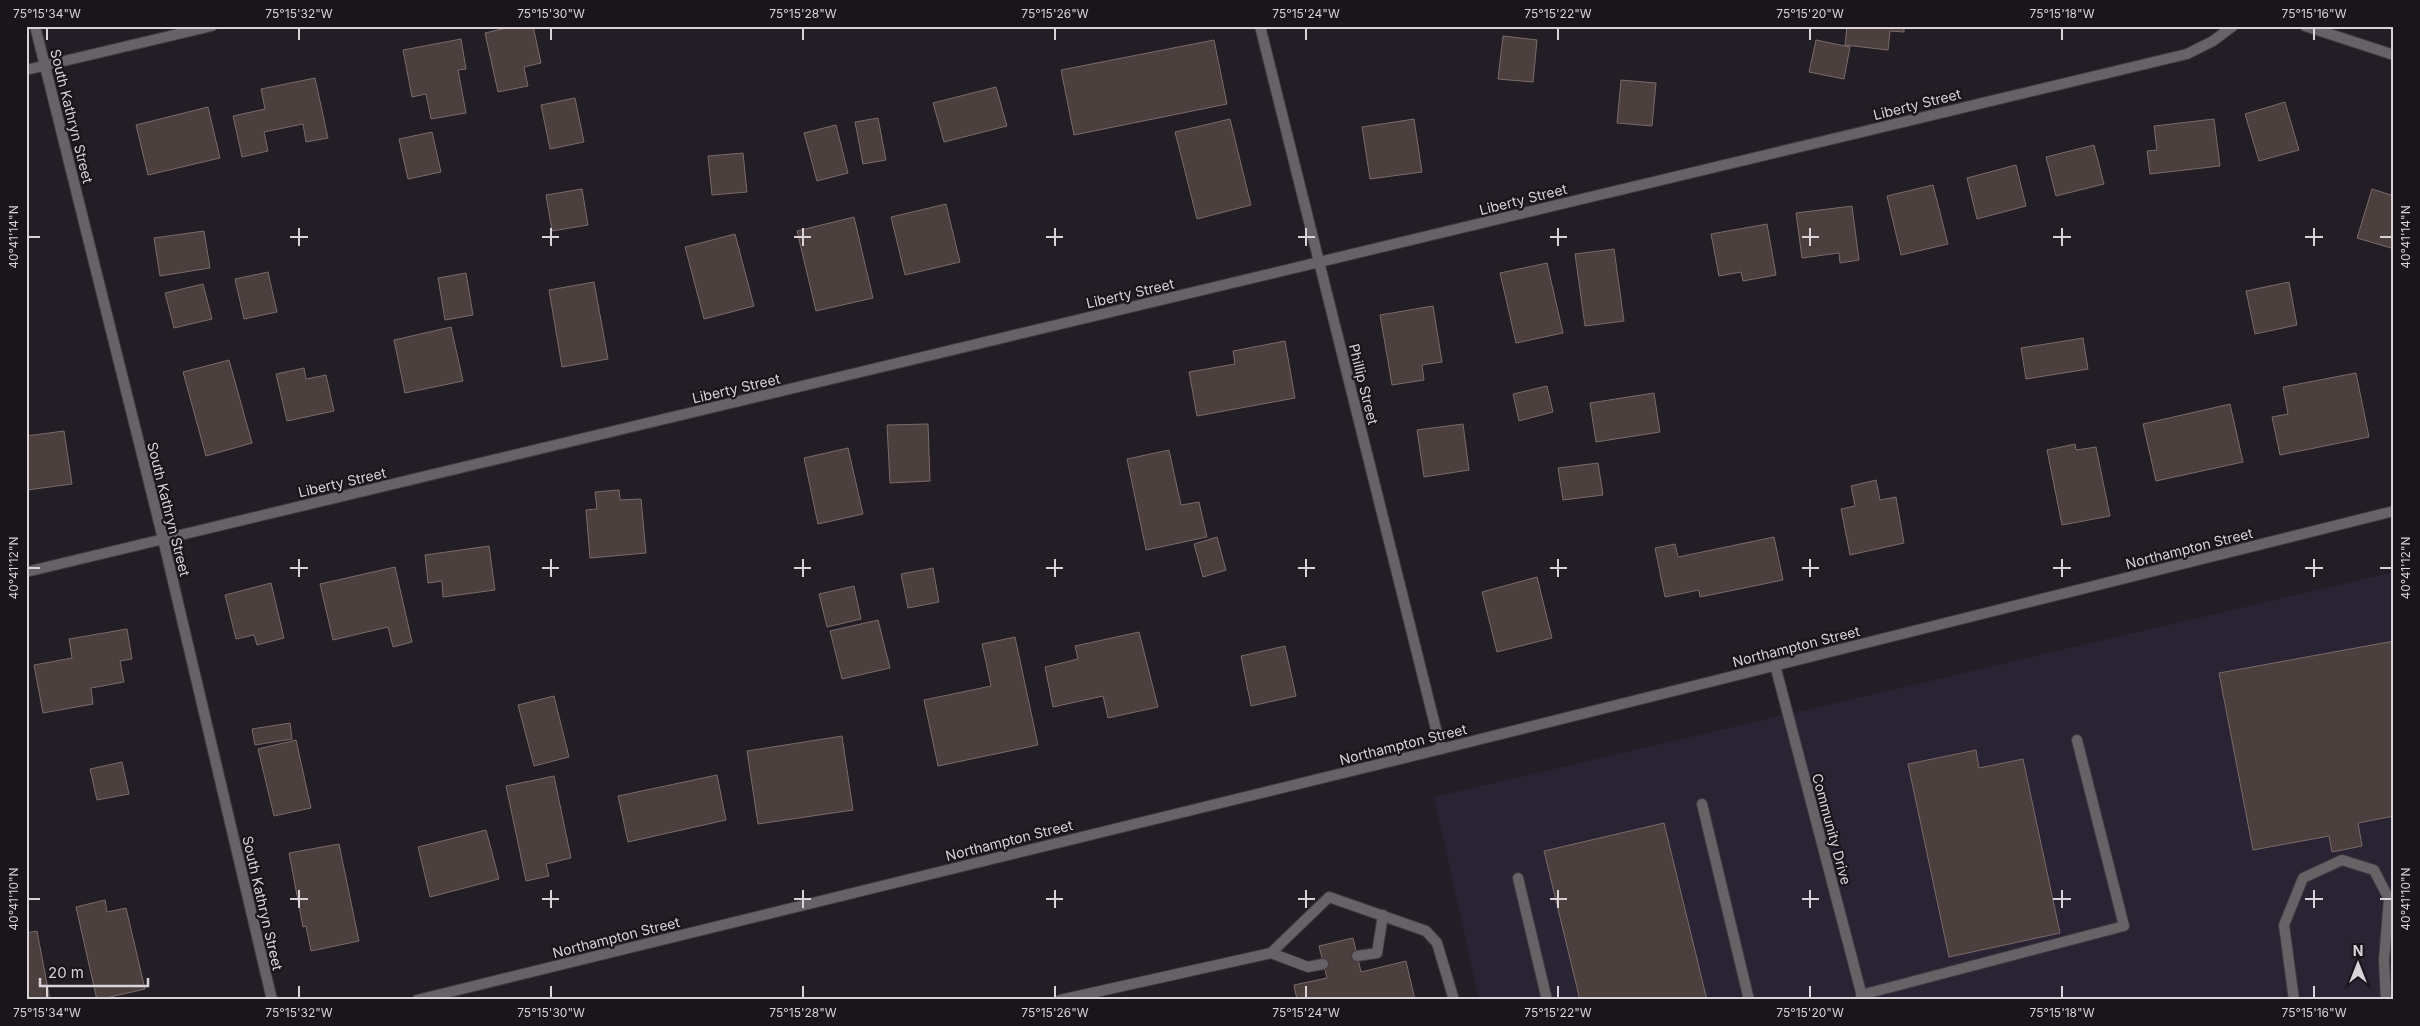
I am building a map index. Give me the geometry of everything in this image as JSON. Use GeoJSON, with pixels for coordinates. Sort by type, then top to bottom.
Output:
{"type":"FeatureCollection","features":[{"type":"Feature","properties":{"kind":"street","name":"South Kathryn Street"},"geometry":{"type":"LineString","coordinates":[[36,26],[163,539],[272,1000]]}},
{"type":"Feature","properties":{"kind":"street"},"geometry":{"type":"LineString","coordinates":[[26,70],[212,26]]}},
{"type":"Feature","properties":{"kind":"street","name":"Phillip Street"},"geometry":{"type":"LineString","coordinates":[[1260,26],[1441,749]]}},
{"type":"Feature","properties":{"kind":"street","name":"Liberty Street"},"geometry":{"type":"LineString","coordinates":[[26,572],[2187,54],[2213,40],[2233,26]]}},
{"type":"Feature","properties":{"kind":"street"},"geometry":{"type":"LineString","coordinates":[[2305,26],[2394,55]]}},
{"type":"Feature","properties":{"kind":"street","name":"Northampton Street"},"geometry":{"type":"LineString","coordinates":[[417,1000],[1441,749],[2394,511]]}},
{"type":"Feature","properties":{"kind":"street","name":"Community Drive"},"geometry":{"type":"LineString","coordinates":[[1775,665],[1862,997]]}},
{"type":"Feature","properties":{"kind":"street"},"geometry":{"type":"LineString","coordinates":[[1862,997],[2124,926],[2077,740]]}},
{"type":"Feature","properties":{"kind":"street"},"geometry":{"type":"LineString","coordinates":[[1702,804],[1749,1000]]}},
{"type":"Feature","properties":{"kind":"street"},"geometry":{"type":"LineString","coordinates":[[2294,1000],[2284,925],[2303,878],[2342,860],[2374,870],[2389,899],[2384,960],[2386,1000]]}},
{"type":"Feature","properties":{"kind":"street"},"geometry":{"type":"LineString","coordinates":[[1518,878],[1547,1000]]}},
{"type":"Feature","properties":{"kind":"street"},"geometry":{"type":"LineString","coordinates":[[1060,1000],[1270,953],[1328,897],[1426,931],[1437,943],[1454,1000]]}},
{"type":"Feature","properties":{"kind":"street"},"geometry":{"type":"LineString","coordinates":[[1357,956],[1377,952],[1383,915]]}},
{"type":"Feature","properties":{"kind":"street"},"geometry":{"type":"LineString","coordinates":[[1270,953],[1308,967],[1323,964]]}},
{"type":"Feature","properties":{"kind":"shaded area"},"geometry":{"type":"Polygon","coordinates":[[[2394,572],[2394,1000],[1479,1000],[1434,797],[2394,572]]]}},
{"type":"Feature","properties":{"kind":"building"},"geometry":{"type":"Polygon","coordinates":[[[515,26],[533,26],[541,63],[524,67],[528,86],[498,92],[485,33],[515,26]]]}},
{"type":"Feature","properties":{"kind":"building"},"geometry":{"type":"Polygon","coordinates":[[[1847,26],[1904,26],[1904,32],[1890,31],[1888,50],[1845,45],[1847,26]]]}},
{"type":"Feature","properties":{"kind":"building"},"geometry":{"type":"Polygon","coordinates":[[[1503,36],[1537,40],[1533,82],[1498,79],[1503,36]]]}},
{"type":"Feature","properties":{"kind":"building"},"geometry":{"type":"Polygon","coordinates":[[[461,39],[466,69],[458,70],[466,113],[431,119],[426,94],[412,97],[403,50],[461,39]]]}},
{"type":"Feature","properties":{"kind":"building"},"geometry":{"type":"Polygon","coordinates":[[[1214,40],[1227,104],[1074,135],[1061,70],[1214,40]]]}},
{"type":"Feature","properties":{"kind":"building"},"geometry":{"type":"Polygon","coordinates":[[[1816,40],[1850,47],[1844,79],[1809,72],[1816,40]]]}},
{"type":"Feature","properties":{"kind":"building"},"geometry":{"type":"Polygon","coordinates":[[[315,78],[328,138],[306,142],[303,124],[264,132],[268,151],[242,157],[233,116],[265,109],[261,89],[315,78]]]}},
{"type":"Feature","properties":{"kind":"building"},"geometry":{"type":"Polygon","coordinates":[[[1621,80],[1656,83],[1652,126],[1617,123],[1621,80]]]}},
{"type":"Feature","properties":{"kind":"building"},"geometry":{"type":"Polygon","coordinates":[[[996,87],[1007,126],[944,142],[933,103],[996,87]]]}},
{"type":"Feature","properties":{"kind":"building"},"geometry":{"type":"Polygon","coordinates":[[[575,98],[584,142],[550,149],[541,105],[575,98]]]}},
{"type":"Feature","properties":{"kind":"building"},"geometry":{"type":"Polygon","coordinates":[[[2285,102],[2299,150],[2259,161],[2245,114],[2285,102]]]}},
{"type":"Feature","properties":{"kind":"building"},"geometry":{"type":"Polygon","coordinates":[[[208,107],[220,158],[148,175],[136,125],[208,107]]]}},
{"type":"Feature","properties":{"kind":"building"},"geometry":{"type":"Polygon","coordinates":[[[878,118],[886,160],[863,164],[855,122],[878,118]]]}},
{"type":"Feature","properties":{"kind":"building"},"geometry":{"type":"Polygon","coordinates":[[[1230,119],[1251,205],[1197,219],[1175,132],[1230,119]]]}},
{"type":"Feature","properties":{"kind":"building"},"geometry":{"type":"Polygon","coordinates":[[[1414,119],[1422,172],[1370,179],[1362,127],[1414,119]]]}},
{"type":"Feature","properties":{"kind":"building"},"geometry":{"type":"Polygon","coordinates":[[[2214,119],[2220,166],[2150,174],[2147,151],[2157,150],[2154,126],[2214,119]]]}},
{"type":"Feature","properties":{"kind":"building"},"geometry":{"type":"Polygon","coordinates":[[[836,125],[848,173],[817,181],[804,133],[836,125]]]}},
{"type":"Feature","properties":{"kind":"building"},"geometry":{"type":"Polygon","coordinates":[[[432,132],[441,172],[408,179],[399,139],[432,132]]]}},
{"type":"Feature","properties":{"kind":"building"},"geometry":{"type":"Polygon","coordinates":[[[2094,145],[2104,184],[2056,196],[2046,157],[2094,145]]]}},
{"type":"Feature","properties":{"kind":"building"},"geometry":{"type":"Polygon","coordinates":[[[743,153],[747,192],[712,195],[708,156],[743,153]]]}},
{"type":"Feature","properties":{"kind":"building"},"geometry":{"type":"Polygon","coordinates":[[[2016,165],[2026,206],[1977,219],[1967,178],[2016,165]]]}},
{"type":"Feature","properties":{"kind":"building"},"geometry":{"type":"Polygon","coordinates":[[[1933,185],[1948,244],[1901,255],[1887,196],[1933,185]]]}},
{"type":"Feature","properties":{"kind":"building"},"geometry":{"type":"Polygon","coordinates":[[[582,189],[588,225],[552,231],[546,195],[582,189]]]}},
{"type":"Feature","properties":{"kind":"building"},"geometry":{"type":"Polygon","coordinates":[[[2372,189],[2394,196],[2394,239],[2391,248],[2357,238],[2372,189]]]}},
{"type":"Feature","properties":{"kind":"building"},"geometry":{"type":"Polygon","coordinates":[[[946,204],[960,262],[905,275],[891,217],[946,204]]]}},
{"type":"Feature","properties":{"kind":"building"},"geometry":{"type":"Polygon","coordinates":[[[1852,206],[1859,260],[1840,263],[1839,253],[1802,258],[1796,213],[1852,206]]]}},
{"type":"Feature","properties":{"kind":"building"},"geometry":{"type":"Polygon","coordinates":[[[854,217],[873,298],[816,311],[797,231],[854,217]]]}},
{"type":"Feature","properties":{"kind":"building"},"geometry":{"type":"Polygon","coordinates":[[[1767,224],[1776,275],[1743,281],[1741,272],[1719,276],[1711,234],[1767,224]]]}},
{"type":"Feature","properties":{"kind":"building"},"geometry":{"type":"Polygon","coordinates":[[[204,231],[210,268],[160,276],[154,238],[204,231]]]}},
{"type":"Feature","properties":{"kind":"building"},"geometry":{"type":"Polygon","coordinates":[[[735,234],[754,306],[704,319],[685,247],[735,234]]]}},
{"type":"Feature","properties":{"kind":"building"},"geometry":{"type":"Polygon","coordinates":[[[1614,249],[1624,321],[1585,326],[1575,254],[1614,249]]]}},
{"type":"Feature","properties":{"kind":"building"},"geometry":{"type":"Polygon","coordinates":[[[1547,263],[1563,333],[1516,343],[1500,273],[1547,263]]]}},
{"type":"Feature","properties":{"kind":"building"},"geometry":{"type":"Polygon","coordinates":[[[268,272],[277,312],[244,319],[235,279],[268,272]]]}},
{"type":"Feature","properties":{"kind":"building"},"geometry":{"type":"Polygon","coordinates":[[[466,273],[473,315],[445,320],[438,278],[466,273]]]}},
{"type":"Feature","properties":{"kind":"building"},"geometry":{"type":"Polygon","coordinates":[[[594,282],[608,359],[562,367],[549,290],[594,282]]]}},
{"type":"Feature","properties":{"kind":"building"},"geometry":{"type":"Polygon","coordinates":[[[2289,282],[2297,325],[2255,334],[2246,291],[2289,282]]]}},
{"type":"Feature","properties":{"kind":"building"},"geometry":{"type":"Polygon","coordinates":[[[203,284],[212,319],[174,328],[165,293],[203,284]]]}},
{"type":"Feature","properties":{"kind":"building"},"geometry":{"type":"Polygon","coordinates":[[[1433,306],[1442,362],[1422,365],[1424,380],[1392,385],[1380,315],[1433,306]]]}},
{"type":"Feature","properties":{"kind":"building"},"geometry":{"type":"Polygon","coordinates":[[[451,327],[463,381],[405,393],[394,340],[451,327]]]}},
{"type":"Feature","properties":{"kind":"building"},"geometry":{"type":"Polygon","coordinates":[[[2083,338],[2088,369],[2026,379],[2021,348],[2083,338]]]}},
{"type":"Feature","properties":{"kind":"building"},"geometry":{"type":"Polygon","coordinates":[[[1285,341],[1295,398],[1197,416],[1189,372],[1235,364],[1233,351],[1285,341]]]}},
{"type":"Feature","properties":{"kind":"building"},"geometry":{"type":"Polygon","coordinates":[[[229,360],[252,443],[206,456],[183,372],[229,360]]]}},
{"type":"Feature","properties":{"kind":"building"},"geometry":{"type":"Polygon","coordinates":[[[304,368],[306,379],[326,375],[334,411],[287,421],[276,374],[304,368]]]}},
{"type":"Feature","properties":{"kind":"building"},"geometry":{"type":"Polygon","coordinates":[[[2356,373],[2369,437],[2280,455],[2272,417],[2288,414],[2283,387],[2356,373]]]}},
{"type":"Feature","properties":{"kind":"building"},"geometry":{"type":"Polygon","coordinates":[[[1547,386],[1553,412],[1519,421],[1513,394],[1547,386]]]}},
{"type":"Feature","properties":{"kind":"building"},"geometry":{"type":"Polygon","coordinates":[[[1654,393],[1660,432],[1596,442],[1590,403],[1654,393]]]}},
{"type":"Feature","properties":{"kind":"building"},"geometry":{"type":"Polygon","coordinates":[[[2230,404],[2243,462],[2156,481],[2143,424],[2230,404]]]}},
{"type":"Feature","properties":{"kind":"building"},"geometry":{"type":"Polygon","coordinates":[[[928,424],[930,481],[890,483],[887,425],[928,424]]]}},
{"type":"Feature","properties":{"kind":"building"},"geometry":{"type":"Polygon","coordinates":[[[1463,424],[1469,470],[1424,477],[1417,430],[1463,424]]]}},
{"type":"Feature","properties":{"kind":"building"},"geometry":{"type":"Polygon","coordinates":[[[64,431],[72,484],[27,490],[26,436],[64,431]]]}},
{"type":"Feature","properties":{"kind":"building"},"geometry":{"type":"Polygon","coordinates":[[[2075,444],[2076,450],[2096,447],[2110,516],[2062,525],[2047,450],[2075,444]]]}},
{"type":"Feature","properties":{"kind":"building"},"geometry":{"type":"Polygon","coordinates":[[[848,448],[863,514],[818,524],[804,458],[848,448]]]}},
{"type":"Feature","properties":{"kind":"building"},"geometry":{"type":"Polygon","coordinates":[[[1169,450],[1181,505],[1199,502],[1207,537],[1146,550],[1127,459],[1169,450]]]}},
{"type":"Feature","properties":{"kind":"building"},"geometry":{"type":"Polygon","coordinates":[[[1598,463],[1603,495],[1563,500],[1558,468],[1598,463]]]}},
{"type":"Feature","properties":{"kind":"building"},"geometry":{"type":"Polygon","coordinates":[[[1876,480],[1880,500],[1896,497],[1904,543],[1850,555],[1841,509],[1855,506],[1851,486],[1876,480]]]}},
{"type":"Feature","properties":{"kind":"building"},"geometry":{"type":"Polygon","coordinates":[[[619,490],[620,500],[641,499],[646,553],[590,558],[586,510],[597,509],[595,492],[619,490]]]}},
{"type":"Feature","properties":{"kind":"building"},"geometry":{"type":"Polygon","coordinates":[[[1217,537],[1226,570],[1203,577],[1194,544],[1217,537]]]}},
{"type":"Feature","properties":{"kind":"building"},"geometry":{"type":"Polygon","coordinates":[[[1774,537],[1783,580],[1700,597],[1699,590],[1665,597],[1655,548],[1675,544],[1678,557],[1774,537]]]}},
{"type":"Feature","properties":{"kind":"building"},"geometry":{"type":"Polygon","coordinates":[[[489,546],[495,590],[443,597],[442,581],[428,583],[425,555],[489,546]]]}},
{"type":"Feature","properties":{"kind":"building"},"geometry":{"type":"Polygon","coordinates":[[[395,567],[412,642],[393,647],[388,627],[333,640],[320,584],[395,567]]]}},
{"type":"Feature","properties":{"kind":"building"},"geometry":{"type":"Polygon","coordinates":[[[933,568],[939,602],[908,608],[901,574],[933,568]]]}},
{"type":"Feature","properties":{"kind":"building"},"geometry":{"type":"Polygon","coordinates":[[[1537,577],[1552,638],[1497,652],[1482,592],[1537,577]]]}},
{"type":"Feature","properties":{"kind":"building"},"geometry":{"type":"Polygon","coordinates":[[[271,583],[284,638],[257,645],[254,635],[236,639],[225,595],[271,583]]]}},
{"type":"Feature","properties":{"kind":"building"},"geometry":{"type":"Polygon","coordinates":[[[854,586],[861,619],[827,627],[819,594],[854,586]]]}},
{"type":"Feature","properties":{"kind":"building"},"geometry":{"type":"Polygon","coordinates":[[[878,620],[890,668],[842,679],[830,631],[878,620]]]}},
{"type":"Feature","properties":{"kind":"building"},"geometry":{"type":"Polygon","coordinates":[[[127,629],[132,659],[120,661],[124,682],[91,688],[93,704],[43,713],[34,665],[72,658],[69,639],[127,629]]]}},
{"type":"Feature","properties":{"kind":"building"},"geometry":{"type":"Polygon","coordinates":[[[1139,632],[1158,707],[1108,718],[1103,696],[1053,707],[1045,667],[1078,659],[1075,646],[1139,632]]]}},
{"type":"Feature","properties":{"kind":"building"},"geometry":{"type":"Polygon","coordinates":[[[1015,637],[1038,745],[938,766],[924,700],[991,686],[982,644],[1015,637]]]}},
{"type":"Feature","properties":{"kind":"building"},"geometry":{"type":"Polygon","coordinates":[[[2394,641],[2394,816],[2358,823],[2362,846],[2332,852],[2329,836],[2253,850],[2219,673],[2394,641]]]}},
{"type":"Feature","properties":{"kind":"building"},"geometry":{"type":"Polygon","coordinates":[[[1285,646],[1296,696],[1251,706],[1241,656],[1285,646]]]}},
{"type":"Feature","properties":{"kind":"building"},"geometry":{"type":"Polygon","coordinates":[[[554,696],[569,757],[534,766],[518,705],[554,696]]]}},
{"type":"Feature","properties":{"kind":"building"},"geometry":{"type":"Polygon","coordinates":[[[290,723],[292,739],[255,745],[252,729],[290,723]]]}},
{"type":"Feature","properties":{"kind":"building"},"geometry":{"type":"Polygon","coordinates":[[[842,736],[853,810],[758,824],[747,751],[842,736]]]}},
{"type":"Feature","properties":{"kind":"building"},"geometry":{"type":"Polygon","coordinates":[[[296,740],[311,808],[274,816],[258,749],[296,740]]]}},
{"type":"Feature","properties":{"kind":"building"},"geometry":{"type":"Polygon","coordinates":[[[1976,750],[1979,768],[2023,759],[2060,933],[1949,957],[1908,764],[1976,750]]]}},
{"type":"Feature","properties":{"kind":"building"},"geometry":{"type":"Polygon","coordinates":[[[122,762],[129,794],[97,800],[90,769],[122,762]]]}},
{"type":"Feature","properties":{"kind":"building"},"geometry":{"type":"Polygon","coordinates":[[[717,775],[726,820],[628,842],[618,796],[717,775]]]}},
{"type":"Feature","properties":{"kind":"building"},"geometry":{"type":"Polygon","coordinates":[[[554,776],[571,858],[546,864],[549,876],[526,881],[506,786],[554,776]]]}},
{"type":"Feature","properties":{"kind":"building"},"geometry":{"type":"Polygon","coordinates":[[[1664,823],[1707,1000],[1580,1000],[1544,851],[1664,823]]]}},
{"type":"Feature","properties":{"kind":"building"},"geometry":{"type":"Polygon","coordinates":[[[486,830],[499,879],[430,897],[418,847],[486,830]]]}},
{"type":"Feature","properties":{"kind":"building"},"geometry":{"type":"Polygon","coordinates":[[[339,844],[359,941],[311,951],[306,926],[303,927],[289,853],[339,844]]]}},
{"type":"Feature","properties":{"kind":"building"},"geometry":{"type":"Polygon","coordinates":[[[105,900],[107,912],[126,908],[145,989],[97,1000],[76,907],[105,900]]]}},
{"type":"Feature","properties":{"kind":"building"},"geometry":{"type":"Polygon","coordinates":[[[37,931],[50,1000],[26,1000],[26,933],[37,931]]]}},
{"type":"Feature","properties":{"kind":"building"},"geometry":{"type":"Polygon","coordinates":[[[1353,938],[1361,972],[1406,961],[1415,1000],[1297,1000],[1294,985],[1327,978],[1319,946],[1353,938]]]}}]}
